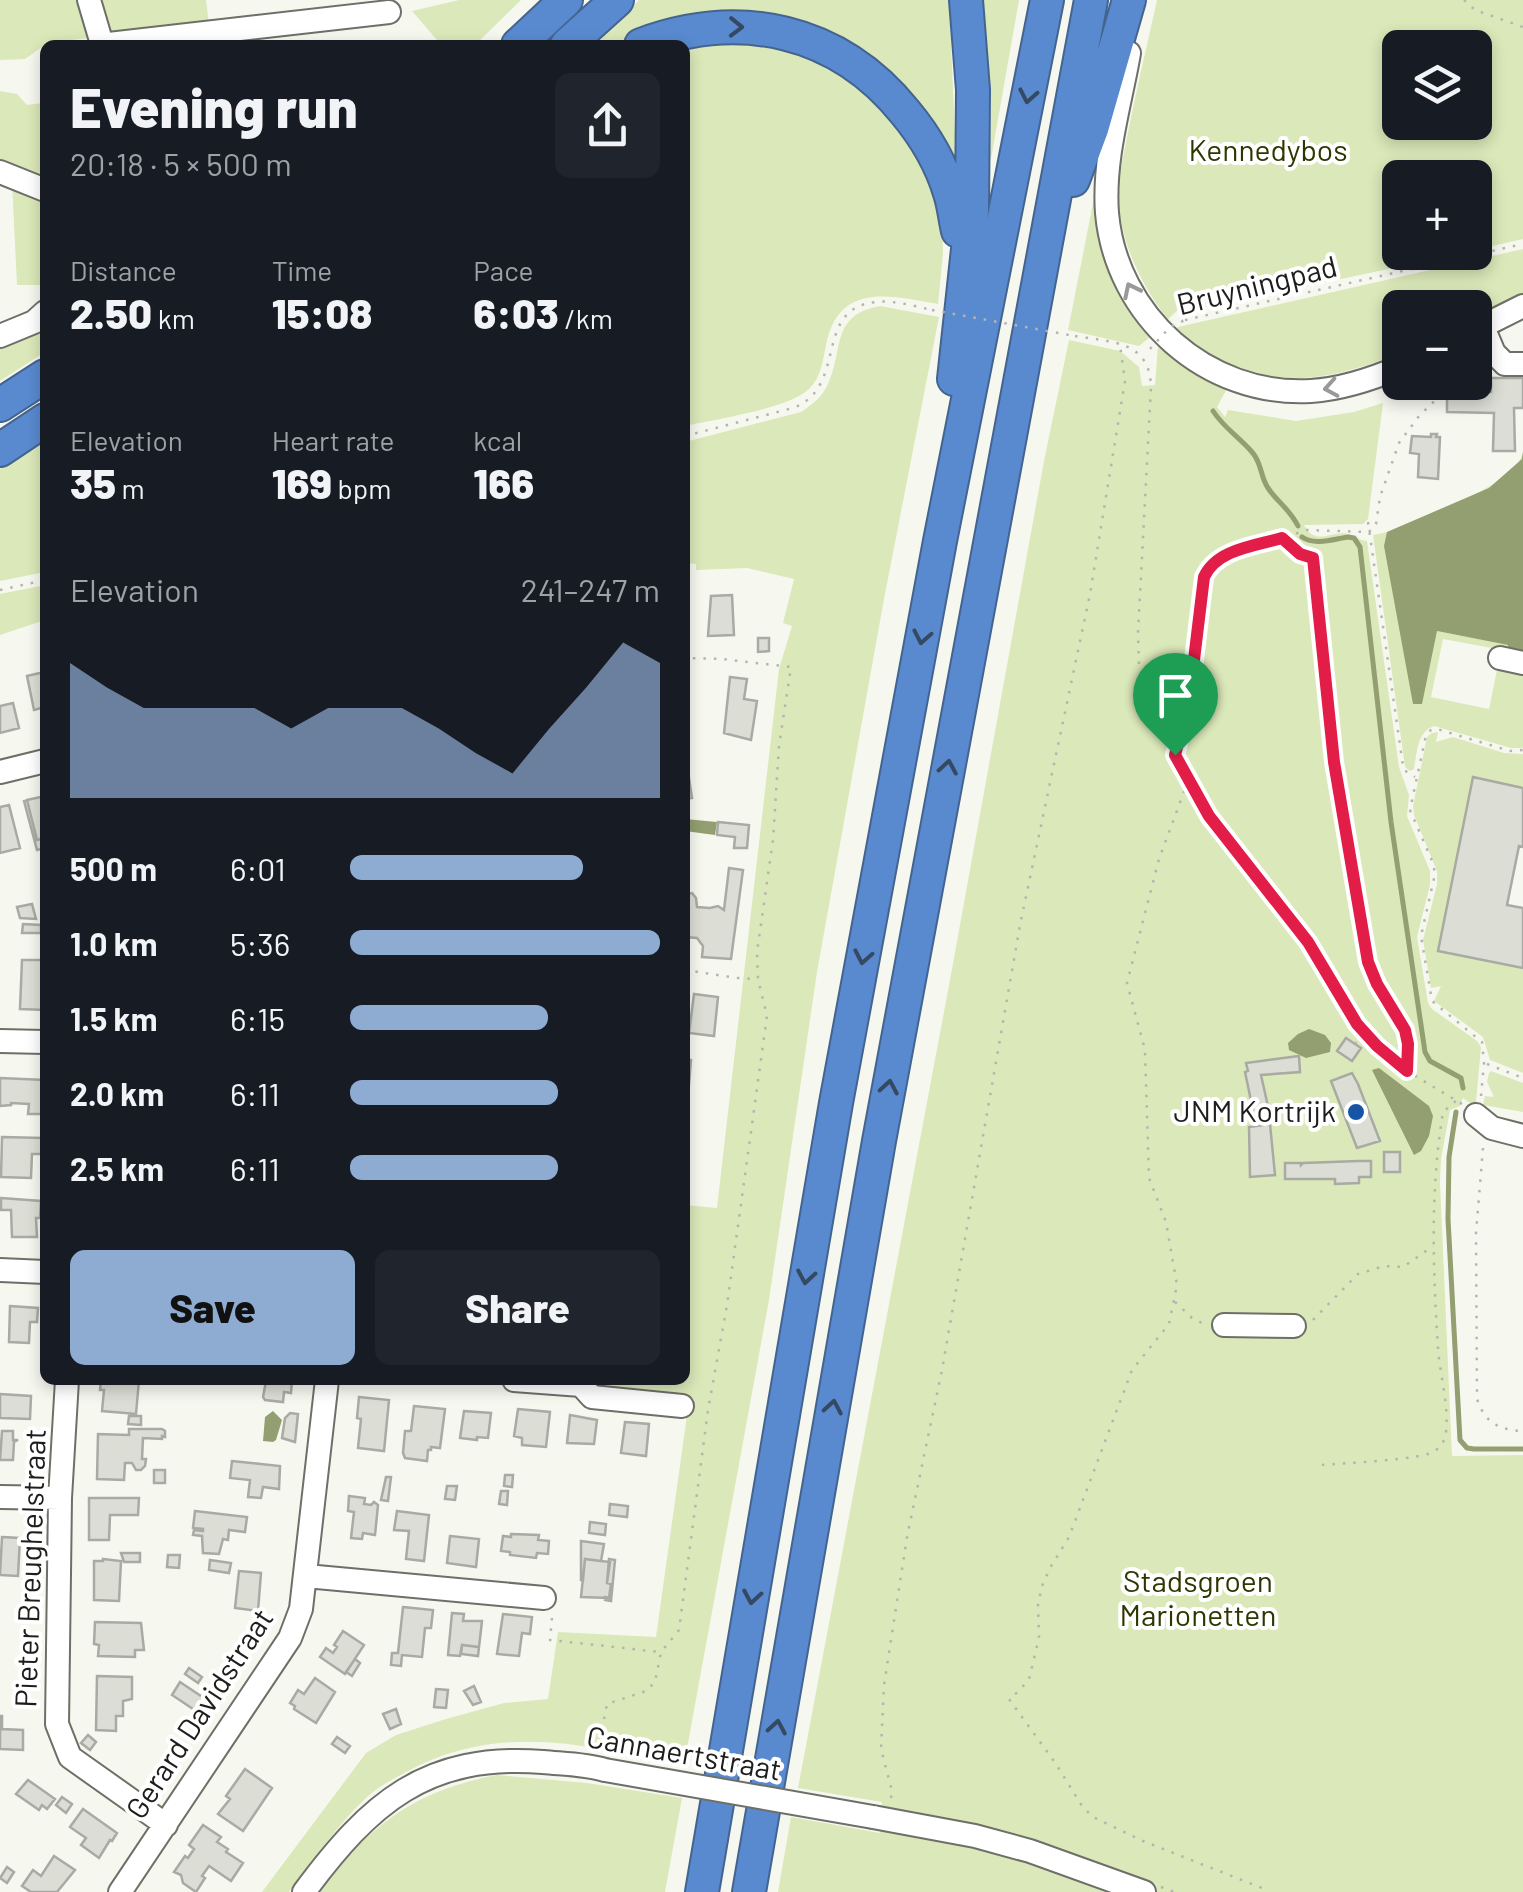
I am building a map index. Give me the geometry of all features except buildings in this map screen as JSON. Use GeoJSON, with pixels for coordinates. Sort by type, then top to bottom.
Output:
{"type":"FeatureCollection","features":[{"type":"Feature","properties":{"kind":"highway"},"geometry":{"type":"LineString","coordinates":[[548,32],[566,0]]}},
{"type":"Feature","properties":{"kind":"highway"},"geometry":{"type":"LineString","coordinates":[[548,32],[604,0]]}},
{"type":"Feature","properties":{"kind":"highway"},"geometry":{"type":"LineString","coordinates":[[548,32],[618,0]]}},
{"type":"Feature","properties":{"kind":"highway"},"geometry":{"type":"LineString","coordinates":[[940,541],[972,212],[973,90],[966,0]]}},
{"type":"Feature","properties":{"kind":"highway"},"geometry":{"type":"LineString","coordinates":[[702,1892],[832,1123],[1046,0]]}},
{"type":"Feature","properties":{"kind":"highway"},"geometry":{"type":"LineString","coordinates":[[748,1892],[879,1141],[1092,0]]}},
{"type":"Feature","properties":{"kind":"highway"},"geometry":{"type":"LineString","coordinates":[[1040,269],[1092,129],[1133,0]]}},
{"type":"Feature","properties":{"kind":"highway"},"geometry":{"type":"LineString","coordinates":[[657,40],[720,26],[751,26],[787,33],[822,46],[879,84],[928,144],[950,194],[958,234],[958,330]]}},
{"type":"Feature","properties":{"kind":"highway"},"geometry":{"type":"LineString","coordinates":[[0,406],[40,379]]}},
{"type":"Feature","properties":{"kind":"highway"},"geometry":{"type":"LineString","coordinates":[[0,450],[40,423]]}},
{"type":"Feature","properties":{"kind":"street"},"geometry":{"type":"LineString","coordinates":[[88,0],[100,40]]}},
{"type":"Feature","properties":{"kind":"street"},"geometry":{"type":"LineString","coordinates":[[1133,0],[1106,190],[1109,231],[1138,306],[1155,326],[1196,360],[1222,376],[1260,387],[1301,391],[1330,388],[1382,374]]}},
{"type":"Feature","properties":{"kind":"street"},"geometry":{"type":"LineString","coordinates":[[140,40],[380,9]]}},
{"type":"Feature","properties":{"kind":"street"},"geometry":{"type":"LineString","coordinates":[[0,172],[40,188]]}},
{"type":"Feature","properties":{"kind":"street"},"geometry":{"type":"LineString","coordinates":[[1492,324],[1523,306]]}},
{"type":"Feature","properties":{"kind":"street"},"geometry":{"type":"LineString","coordinates":[[0,336],[40,317]]}},
{"type":"Feature","properties":{"kind":"street"},"geometry":{"type":"LineString","coordinates":[[1492,349],[1501,361],[1523,364]]}},
{"type":"Feature","properties":{"kind":"street"},"geometry":{"type":"LineString","coordinates":[[0,772],[40,762]]}},
{"type":"Feature","properties":{"kind":"street"},"geometry":{"type":"LineString","coordinates":[[0,1040],[40,1042]]}},
{"type":"Feature","properties":{"kind":"street"},"geometry":{"type":"LineString","coordinates":[[1471,1107],[1492,1128],[1523,1136]]}},
{"type":"Feature","properties":{"kind":"street"},"geometry":{"type":"LineString","coordinates":[[0,1270],[40,1272]]}},
{"type":"Feature","properties":{"kind":"street"},"geometry":{"type":"LineString","coordinates":[[1224,1325],[1300,1327]]}},
{"type":"Feature","properties":{"kind":"street","name":"Pieter Breughelstraat"},"geometry":{"type":"LineString","coordinates":[[68,1385],[60,1498],[56,1724],[70,1758],[166,1825]]}},
{"type":"Feature","properties":{"kind":"street","name":"Gerard Davidstraat"},"geometry":{"type":"LineString","coordinates":[[120,1892],[290,1638],[301,1609],[306,1576],[326,1385]]}},
{"type":"Feature","properties":{"kind":"street"},"geometry":{"type":"LineString","coordinates":[[570,1385],[581,1386],[592,1397],[682,1406]]}},
{"type":"Feature","properties":{"kind":"street"},"geometry":{"type":"LineString","coordinates":[[0,1497],[60,1498]]}},
{"type":"Feature","properties":{"kind":"street"},"geometry":{"type":"LineString","coordinates":[[306,1576],[544,1598]]}},
{"type":"Feature","properties":{"kind":"street","name":"Cannaertstraat"},"geometry":{"type":"LineString","coordinates":[[304,1892],[370,1814],[404,1790],[439,1773],[515,1760],[578,1765],[881,1812],[1055,1859],[1090,1883],[1151,1889]]}},
{"type":"Feature","properties":{"kind":"path"},"geometry":{"type":"LineString","coordinates":[[1464,0],[1475,10],[1523,28]]}},
{"type":"Feature","properties":{"kind":"path","name":"Bruyningpad"},"geometry":{"type":"LineString","coordinates":[[1144,358],[1170,328],[1185,320],[1523,244]]}},
{"type":"Feature","properties":{"kind":"path"},"geometry":{"type":"LineString","coordinates":[[690,435],[805,402],[823,380],[836,331],[847,314],[865,304],[885,302],[1075,336],[1120,345],[1144,358],[1152,387],[1139,665],[1146,689],[1188,781],[1226,840],[1308,942],[1365,1034],[1407,1071],[1471,1107]]}},
{"type":"Feature","properties":{"kind":"path"},"geometry":{"type":"LineString","coordinates":[[881,1812],[892,1790],[881,1749],[884,1686],[904,1554],[945,1350],[1020,925],[1090,594],[1124,381],[1120,345]]}},
{"type":"Feature","properties":{"kind":"path"},"geometry":{"type":"LineString","coordinates":[[1369,532],[1376,524],[1380,496],[1398,443],[1435,400]]}},
{"type":"Feature","properties":{"kind":"path"},"geometry":{"type":"LineString","coordinates":[[1368,522],[1403,766],[1416,778]]}},
{"type":"Feature","properties":{"kind":"path"},"geometry":{"type":"LineString","coordinates":[[1175,755],[1189,701],[1204,577],[1212,563],[1227,554],[1308,530],[1369,532]]}},
{"type":"Feature","properties":{"kind":"path"},"geometry":{"type":"LineString","coordinates":[[1282,538],[1300,554],[1313,558],[1334,762],[1368,962],[1405,1030],[1407,1071]]}},
{"type":"Feature","properties":{"kind":"path"},"geometry":{"type":"LineString","coordinates":[[0,590],[40,581]]}},
{"type":"Feature","properties":{"kind":"path"},"geometry":{"type":"LineString","coordinates":[[598,1745],[607,1704],[646,1691],[655,1682],[661,1652],[678,1630],[767,1016],[758,979],[757,952],[774,840],[779,746],[791,667],[690,658]]}},
{"type":"Feature","properties":{"kind":"path"},"geometry":{"type":"LineString","coordinates":[[1471,1107],[1484,1063],[1484,1045],[1432,1001],[1421,936],[1435,874],[1410,814],[1426,735],[1431,730],[1510,752],[1523,750]]}},
{"type":"Feature","properties":{"kind":"path"},"geometry":{"type":"LineString","coordinates":[[1188,781],[1159,859],[1127,984],[1146,1050],[1148,1178],[1166,1222],[1177,1285],[1174,1301],[1169,1324],[1132,1370],[1069,1537],[1042,1586],[1039,1638],[1029,1679],[1008,1699],[1093,1818],[1262,1888]]}},
{"type":"Feature","properties":{"kind":"path"},"geometry":{"type":"LineString","coordinates":[[690,971],[758,979]]}},
{"type":"Feature","properties":{"kind":"path"},"geometry":{"type":"LineString","coordinates":[[1355,1044],[1365,1034]]}},
{"type":"Feature","properties":{"kind":"path"},"geometry":{"type":"LineString","coordinates":[[1484,1063],[1523,1078]]}},
{"type":"Feature","properties":{"kind":"path"},"geometry":{"type":"LineString","coordinates":[[1322,1466],[1432,1454],[1445,1442],[1434,1245],[1438,1142],[1443,1112],[1471,1107]]}},
{"type":"Feature","properties":{"kind":"path"},"geometry":{"type":"LineString","coordinates":[[1482,1150],[1476,1233],[1477,1399],[1488,1422],[1506,1430],[1523,1431]]}},
{"type":"Feature","properties":{"kind":"path"},"geometry":{"type":"LineString","coordinates":[[1300,1327],[1358,1274],[1384,1266],[1403,1267],[1434,1245]]}},
{"type":"Feature","properties":{"kind":"path"},"geometry":{"type":"LineString","coordinates":[[1174,1301],[1203,1324],[1224,1325]]}},
{"type":"Feature","properties":{"kind":"path"},"geometry":{"type":"LineString","coordinates":[[544,1598],[554,1604],[550,1640],[661,1652]]}},
{"type":"Feature","properties":{"kind":"path"},"geometry":{"type":"LineString","coordinates":[[1151,1889],[1174,1892]]}},
{"type":"Feature","properties":{"kind":"green space"},"geometry":{"type":"Polygon","coordinates":[[[0,0],[206,0],[209,24],[40,40],[40,48],[25,59],[0,60],[0,0]]]}},
{"type":"Feature","properties":{"kind":"green space"},"geometry":{"type":"Polygon","coordinates":[[[459,0],[521,0],[480,40],[437,40],[412,11],[459,0]]]}},
{"type":"Feature","properties":{"kind":"green space"},"geometry":{"type":"Polygon","coordinates":[[[639,0],[949,0],[957,178],[869,60],[670,25],[631,40],[599,40],[639,0]]]}},
{"type":"Feature","properties":{"kind":"green space"},"geometry":{"type":"Polygon","coordinates":[[[979,0],[1019,0],[991,159],[985,157],[979,0]]]}},
{"type":"Feature","properties":{"kind":"green space","name":"Kennedybos"},"geometry":{"type":"Polygon","coordinates":[[[1157,0],[1523,0],[1523,239],[1492,246],[1492,160],[1382,160],[1383,270],[1184,312],[1179,309],[1168,319],[1132,259],[1122,225],[1118,191],[1157,0]]]}},
{"type":"Feature","properties":{"kind":"green space"},"geometry":{"type":"Polygon","coordinates":[[[717,39],[803,50],[871,92],[910,137],[938,202],[943,253],[938,304],[885,297],[855,302],[842,310],[833,325],[817,379],[810,388],[770,407],[690,425],[690,44],[717,39]]]}},
{"type":"Feature","properties":{"kind":"green space"},"geometry":{"type":"Polygon","coordinates":[[[0,91],[17,94],[27,105],[40,103],[40,285],[17,285],[12,182],[0,178],[0,91]]]}},
{"type":"Feature","properties":{"kind":"green space"},"geometry":{"type":"Polygon","coordinates":[[[1098,178],[1154,334],[1139,346],[1068,330],[1098,178]]]}},
{"type":"Feature","properties":{"kind":"green space","name":"Stadsgroen Marionetten"},"geometry":{"type":"Polygon","coordinates":[[[1523,249],[1523,293],[1492,308],[1492,290],[1382,290],[1382,359],[1372,363],[1321,376],[1273,376],[1248,370],[1195,346],[1229,385],[1217,407],[1225,417],[1228,410],[1296,421],[1383,403],[1368,519],[1363,524],[1304,525],[1314,536],[1345,533],[1367,541],[1399,767],[1409,795],[1407,816],[1430,871],[1417,937],[1428,1003],[1481,1047],[1476,1102],[1473,1105],[1463,1098],[1460,1106],[1450,1110],[1441,1159],[1452,1456],[1523,1455],[1523,1892],[778,1892],[791,1817],[880,1833],[882,1802],[798,1788],[1069,340],[1120,351],[1139,367],[1142,386],[1155,385],[1158,346],[1178,327],[1430,270],[1492,270],[1492,256],[1523,249]]]}},
{"type":"Feature","properties":{"kind":"green space"},"geometry":{"type":"Polygon","coordinates":[[[880,306],[939,317],[817,972],[769,1300],[684,1765],[544,1742],[509,1742],[441,1756],[396,1777],[367,1797],[289,1892],[262,1892],[366,1753],[396,1735],[446,1719],[504,1703],[548,1699],[558,1632],[656,1637],[689,1401],[590,1391],[591,1385],[690,1385],[690,1205],[717,1208],[779,669],[792,626],[783,623],[794,579],[747,568],[696,570],[696,564],[690,563],[690,441],[801,412],[828,384],[841,336],[853,317],[880,306]]]}},
{"type":"Feature","properties":{"kind":"green space"},"geometry":{"type":"Polygon","coordinates":[[[40,322],[40,355],[0,381],[0,343],[40,322]]]}},
{"type":"Feature","properties":{"kind":"green space"},"geometry":{"type":"Polygon","coordinates":[[[40,443],[40,573],[0,581],[0,469],[40,443]]]}},
{"type":"Feature","properties":{"kind":"green space"},"geometry":{"type":"Polygon","coordinates":[[[1523,453],[1523,499],[1437,631],[1509,645],[1508,651],[1443,639],[1431,697],[1489,709],[1498,665],[1523,670],[1523,748],[1434,726],[1421,738],[1414,769],[1410,771],[1405,767],[1373,535],[1442,510],[1484,489],[1515,466],[1523,453]]]}},
{"type":"Feature","properties":{"kind":"green space"},"geometry":{"type":"Polygon","coordinates":[[[40,586],[40,622],[0,635],[0,594],[40,586]]]}},
{"type":"Feature","properties":{"kind":"green space"},"geometry":{"type":"Polygon","coordinates":[[[1438,732],[1436,742],[1453,737],[1504,753],[1523,754],[1523,788],[1473,778],[1438,950],[1523,968],[1523,1073],[1490,1060],[1483,1037],[1434,1001],[1441,986],[1431,988],[1423,940],[1437,871],[1413,806],[1427,737],[1438,732]]]}},
{"type":"Feature","properties":{"kind":"green space"},"geometry":{"type":"Polygon","coordinates":[[[1491,1071],[1523,1083],[1523,1112],[1483,1105],[1485,1096],[1494,1097],[1487,1082],[1491,1071]]]}},
{"type":"Feature","properties":{"kind":"green space"},"geometry":{"type":"Polygon","coordinates":[[[497,1775],[587,1783],[682,1798],[665,1892],[319,1892],[357,1848],[396,1814],[441,1791],[497,1775]]]}},
{"type":"Feature","properties":{"kind":"shaded area"},"geometry":{"type":"Polygon","coordinates":[[[1523,451],[1523,654],[1508,651],[1508,645],[1437,631],[1422,704],[1413,704],[1384,546],[1387,532],[1489,488],[1522,459],[1523,451]]]}},
{"type":"Feature","properties":{"kind":"shaded area"},"geometry":{"type":"Polygon","coordinates":[[[690,819],[717,822],[715,835],[690,832],[690,819]]]}},
{"type":"Feature","properties":{"kind":"shaded area"},"geometry":{"type":"Polygon","coordinates":[[[1309,1029],[1325,1035],[1331,1043],[1330,1052],[1306,1058],[1289,1050],[1288,1043],[1309,1029]]]}},
{"type":"Feature","properties":{"kind":"shaded area"},"geometry":{"type":"Polygon","coordinates":[[[1379,1068],[1429,1106],[1433,1116],[1429,1136],[1421,1151],[1414,1155],[1372,1070],[1379,1068]]]}},
{"type":"Feature","properties":{"kind":"shaded area"},"geometry":{"type":"Polygon","coordinates":[[[273,1411],[282,1420],[276,1440],[263,1441],[265,1417],[273,1411]]]}},
{"type":"Feature","properties":{"kind":"waterway"},"geometry":{"type":"LineString","coordinates":[[1213,411],[1255,456],[1268,488],[1298,526]]}},
{"type":"Feature","properties":{"kind":"waterway"},"geometry":{"type":"LineString","coordinates":[[1302,537],[1319,541],[1354,538],[1360,547],[1391,822],[1425,1052],[1430,1061],[1461,1078],[1463,1088]]}},
{"type":"Feature","properties":{"kind":"waterway"},"geometry":{"type":"LineString","coordinates":[[1456,1112],[1449,1157],[1448,1219],[1460,1440],[1467,1448],[1523,1449]]}},
{"type":"Feature","properties":{"kind":"place","name":"JNM Kortrijk"},"geometry":{"type":"Point","coordinates":[1356,1112]}},
{"type":"Feature","properties":{"kind":"route"},"geometry":{"type":"LineString","coordinates":[[1282,538],[1300,554],[1313,558],[1334,762],[1368,962],[1405,1030],[1407,1071],[1357,1024],[1308,942],[1209,816],[1175,755],[1189,701],[1204,577],[1212,563],[1227,554],[1282,538]]}}]}
